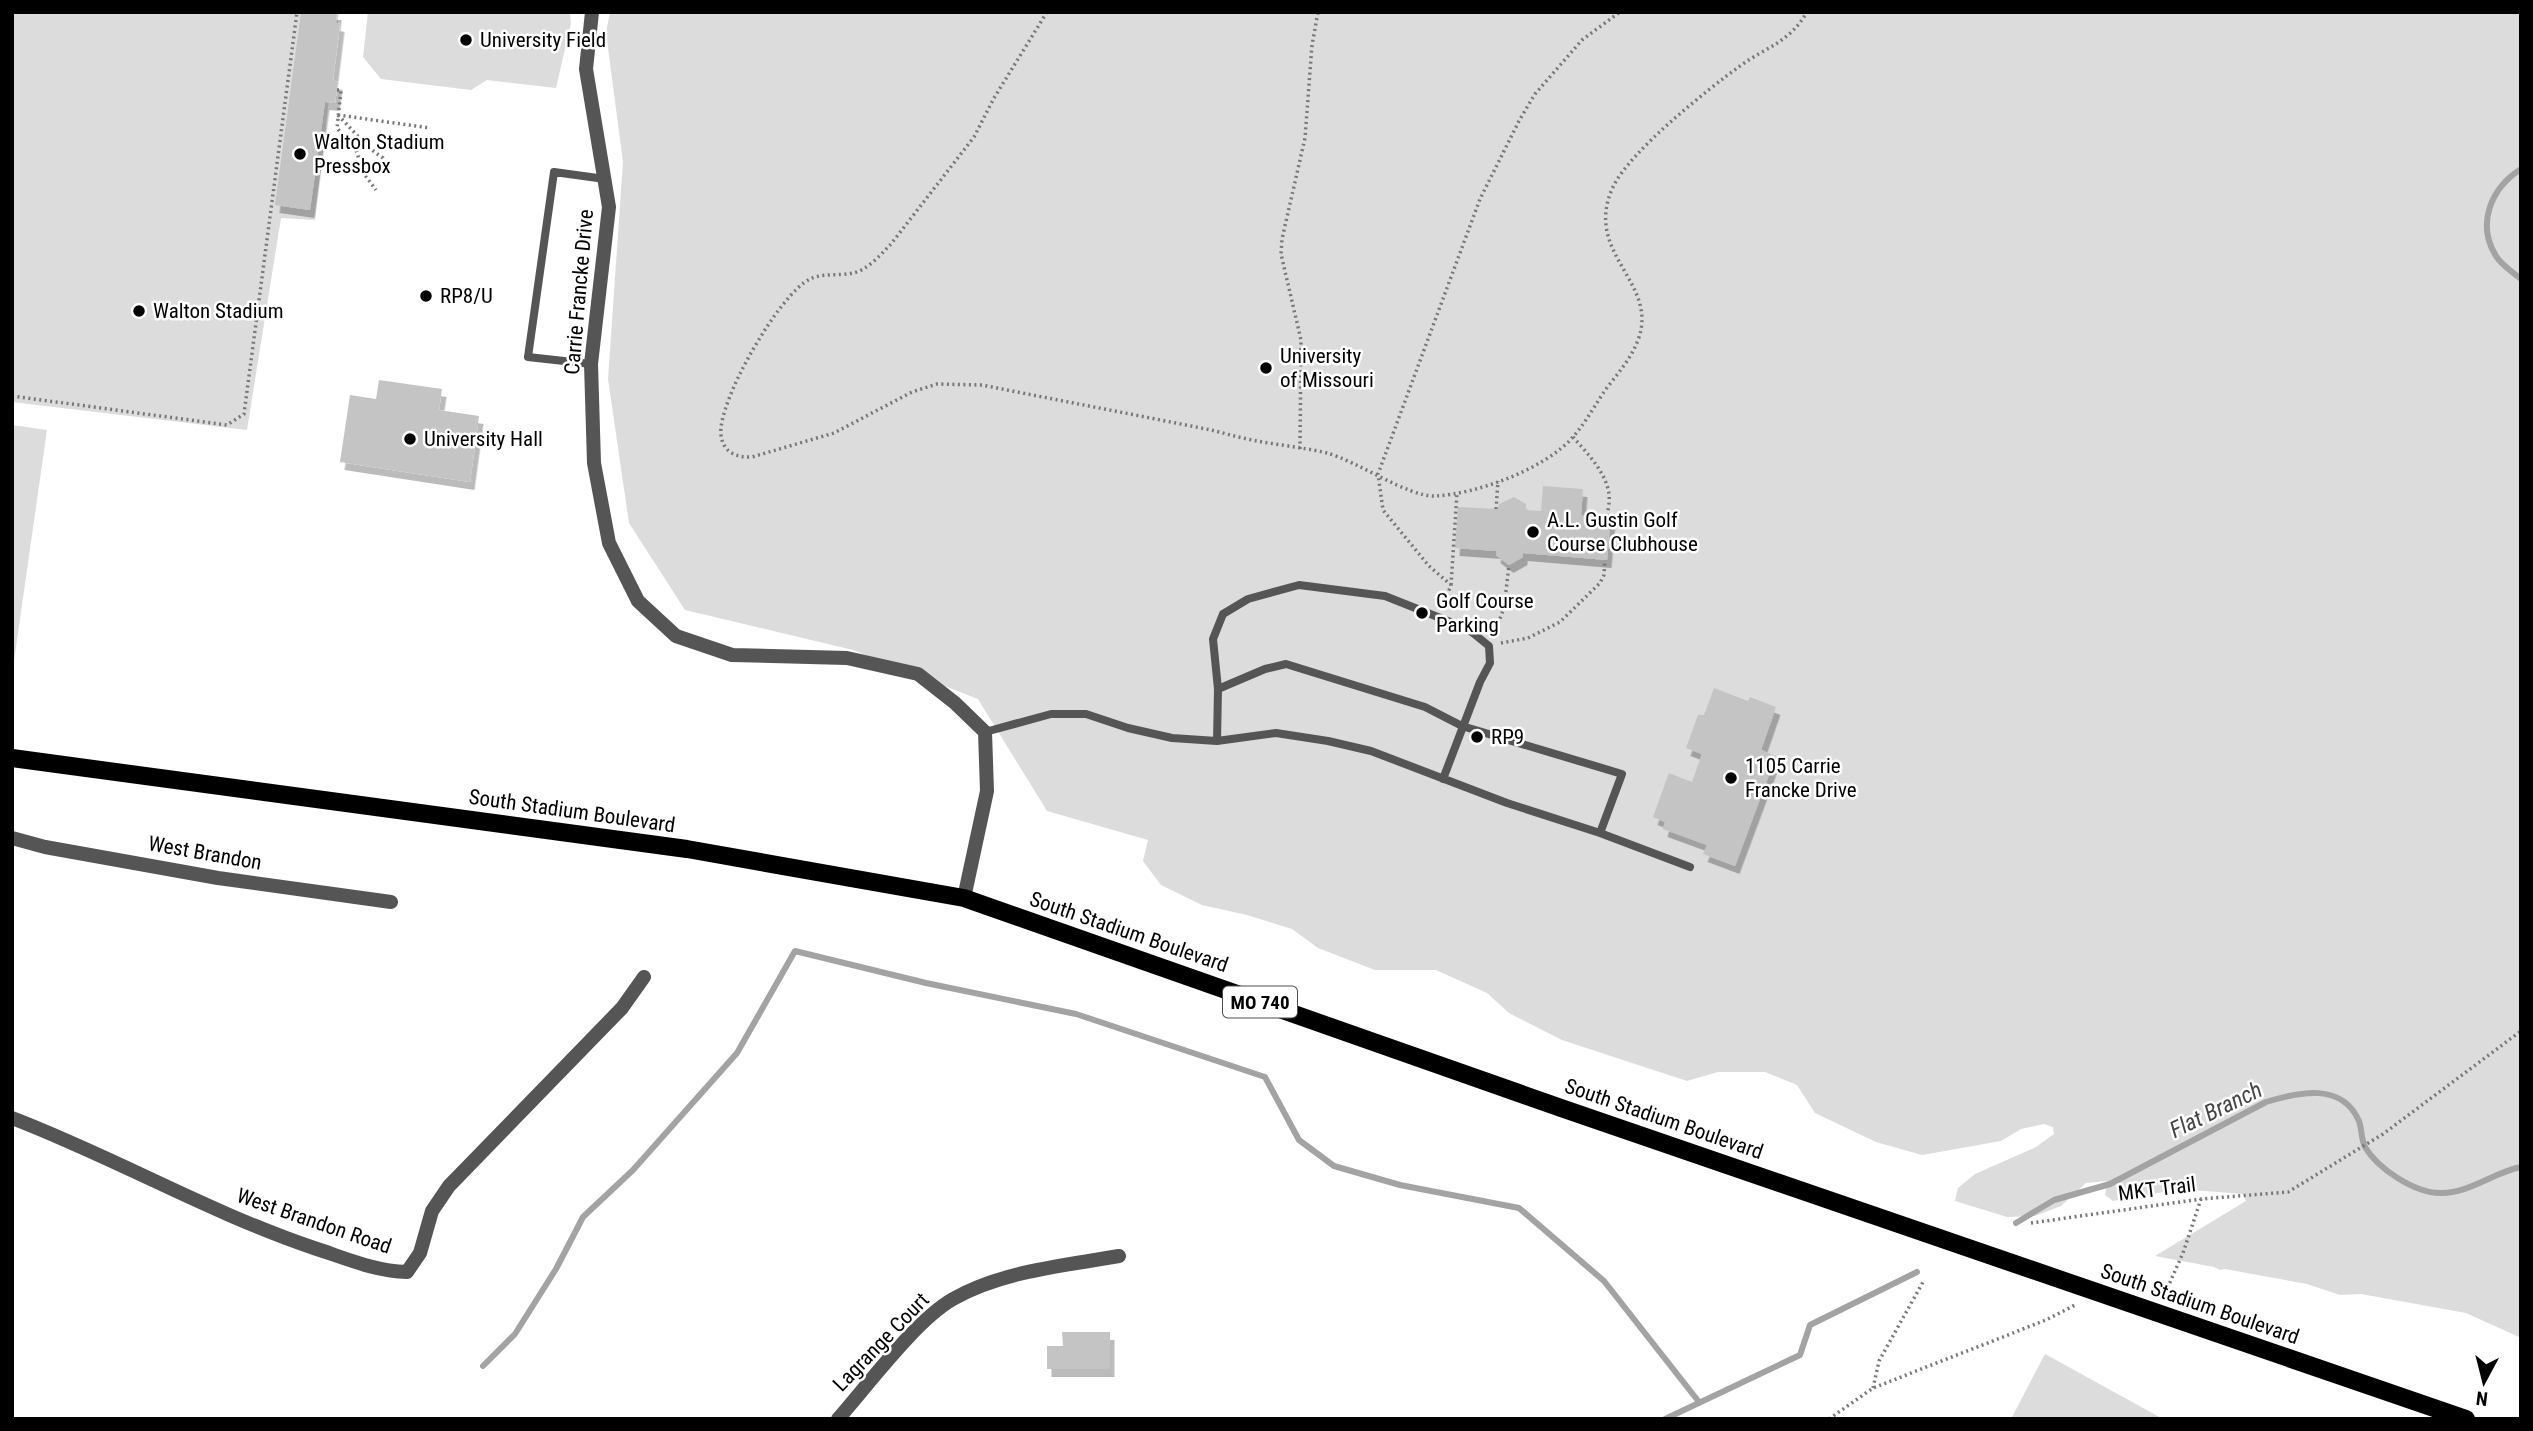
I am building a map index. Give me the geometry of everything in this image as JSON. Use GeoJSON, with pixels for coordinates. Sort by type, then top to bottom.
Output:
{"type":"FeatureCollection","features":[{"type":"Feature","properties":{"kind":"main road","name":"South Stadium Boulevard"},"geometry":{"type":"LineString","coordinates":[[12,758],[687,849],[964,898],[2466,1419]]}},
{"type":"Feature","properties":{"kind":"street","name":"Carrie Francke Drive"},"geometry":{"type":"LineString","coordinates":[[592,12],[586,69],[609,207],[591,364],[594,463],[609,543],[638,601],[676,636],[732,655],[847,658],[918,674],[956,703],[985,733]]}},
{"type":"Feature","properties":{"kind":"street"},"geometry":{"type":"LineString","coordinates":[[964,898],[987,791],[985,733]]}},
{"type":"Feature","properties":{"kind":"street","name":"West Brandon"},"geometry":{"type":"LineString","coordinates":[[12,838],[45,847],[218,878],[391,902]]}},
{"type":"Feature","properties":{"kind":"street","name":"West Brandon Road"},"geometry":{"type":"LineString","coordinates":[[12,1118],[54,1134],[211,1207],[285,1238],[382,1271],[407,1272],[419,1253],[432,1211],[449,1186],[622,1008],[644,977]]}},
{"type":"Feature","properties":{"kind":"street","name":"Lagrange Court"},"geometry":{"type":"LineString","coordinates":[[838,1419],[906,1341],[952,1299],[1005,1278],[1119,1255]]}},
{"type":"Feature","properties":{"kind":"lane"},"geometry":{"type":"LineString","coordinates":[[591,364],[528,357],[554,172],[605,179]]}},
{"type":"Feature","properties":{"kind":"lane"},"geometry":{"type":"LineString","coordinates":[[1217,741],[1218,689],[1213,639],[1223,614],[1248,599],[1299,585],[1385,596],[1468,629],[1489,646],[1490,663],[1462,726],[1443,779]]}},
{"type":"Feature","properties":{"kind":"lane"},"geometry":{"type":"LineString","coordinates":[[1218,689],[1265,669],[1286,664],[1425,707],[1462,726],[1622,774],[1600,833]]}},
{"type":"Feature","properties":{"kind":"lane"},"geometry":{"type":"LineString","coordinates":[[985,733],[1051,714],[1086,714],[1128,728],[1172,737],[1217,741],[1276,733],[1328,741],[1371,751],[1690,867]]}},
{"type":"Feature","properties":{"kind":"path"},"geometry":{"type":"LineString","coordinates":[[12,396],[227,425],[244,414],[297,12]]}},
{"type":"Feature","properties":{"kind":"path"},"geometry":{"type":"LineString","coordinates":[[1047,12],[994,98],[974,137],[891,244],[869,265],[854,273],[812,278],[791,294],[781,306],[743,367],[726,406],[720,431],[727,451],[743,458],[752,457],[834,433],[912,392],[937,384],[957,383],[982,385],[1328,453],[1410,490],[1431,496],[1498,481],[1541,463],[1573,437],[1633,353],[1640,338],[1643,309],[1639,296],[1619,265],[1607,234],[1608,202],[1623,171],[1649,143],[1741,65],[1791,34],[1807,12]]}},
{"type":"Feature","properties":{"kind":"path"},"geometry":{"type":"LineString","coordinates":[[1300,449],[1301,340],[1281,254],[1305,138],[1312,45],[1318,12]]}},
{"type":"Feature","properties":{"kind":"path"},"geometry":{"type":"LineString","coordinates":[[1451,585],[1429,566],[1383,510],[1378,474],[1475,210],[1520,118],[1535,94],[1582,40],[1620,12]]}},
{"type":"Feature","properties":{"kind":"path"},"geometry":{"type":"LineString","coordinates":[[337,90],[341,90],[337,128],[357,152],[362,171],[376,190]]}},
{"type":"Feature","properties":{"kind":"path"},"geometry":{"type":"LineString","coordinates":[[338,115],[430,128]]}},
{"type":"Feature","properties":{"kind":"path"},"geometry":{"type":"LineString","coordinates":[[338,115],[368,147],[383,158],[392,175]]}},
{"type":"Feature","properties":{"kind":"path"},"geometry":{"type":"LineString","coordinates":[[1573,437],[1604,478],[1609,494],[1607,517]]}},
{"type":"Feature","properties":{"kind":"path"},"geometry":{"type":"LineString","coordinates":[[1496,509],[1498,481]]}},
{"type":"Feature","properties":{"kind":"path"},"geometry":{"type":"LineString","coordinates":[[1439,617],[1451,585],[1457,492]]}},
{"type":"Feature","properties":{"kind":"path"},"geometry":{"type":"LineString","coordinates":[[1489,646],[1528,638],[1560,622],[1600,583],[1604,575],[1605,559]]}},
{"type":"Feature","properties":{"kind":"path"},"geometry":{"type":"LineString","coordinates":[[1489,646],[1504,608],[1509,565]]}},
{"type":"Feature","properties":{"kind":"path","name":"MKT Trail"},"geometry":{"type":"LineString","coordinates":[[2031,1223],[2201,1199],[2288,1192],[2383,1134],[2521,1031]]}},
{"type":"Feature","properties":{"kind":"path"},"geometry":{"type":"LineString","coordinates":[[2157,1313],[2183,1253],[2201,1199]]}},
{"type":"Feature","properties":{"kind":"path"},"geometry":{"type":"LineString","coordinates":[[1873,1388],[1879,1361],[1923,1282]]}},
{"type":"Feature","properties":{"kind":"path"},"geometry":{"type":"LineString","coordinates":[[1829,1419],[1873,1388],[2046,1320],[2098,1293]]}},
{"type":"Feature","properties":{"kind":"shaded area","name":"Walton Stadium"},"geometry":{"type":"Polygon","coordinates":[[[12,12],[339,12],[315,220],[281,218],[247,430],[12,402],[12,12]]]}},
{"type":"Feature","properties":{"kind":"shaded area","name":"University Field"},"geometry":{"type":"Polygon","coordinates":[[[368,12],[570,12],[571,23],[556,88],[487,80],[471,90],[381,79],[363,57],[368,12]]]}},
{"type":"Feature","properties":{"kind":"shaded area","name":"University of Missouri"},"geometry":{"type":"Polygon","coordinates":[[[610,12],[2521,12],[2521,1338],[2466,1313],[2361,1294],[2340,1295],[2307,1284],[2155,1256],[2246,1201],[2243,1194],[2192,1190],[2113,1201],[2105,1195],[2107,1181],[2086,1183],[2061,1206],[2035,1216],[2007,1217],[1955,1201],[1958,1188],[1975,1174],[2036,1147],[2054,1134],[2053,1127],[2044,1124],[2021,1129],[2001,1141],[1922,1155],[1876,1142],[1815,1113],[1797,1085],[1765,1072],[1718,1072],[1687,1081],[1562,1040],[1509,1013],[1487,993],[1436,970],[1375,970],[1318,948],[1292,929],[1202,905],[1161,885],[1143,861],[1148,840],[1047,811],[978,699],[853,650],[685,610],[629,523],[608,379],[623,162],[606,33],[610,12]]]}},
{"type":"Feature","properties":{"kind":"shaded area"},"geometry":{"type":"Polygon","coordinates":[[[12,425],[47,430],[12,675],[12,425]]]}},
{"type":"Feature","properties":{"kind":"shaded area"},"geometry":{"type":"Polygon","coordinates":[[[2045,1354],[2163,1419],[2011,1419],[2045,1354]]]}},
{"type":"Feature","properties":{"kind":"building","name":"Walton Stadium Pressbox"},"geometry":{"type":"Polygon","coordinates":[[[301,12],[337,12],[336,23],[340,24],[333,81],[338,82],[335,103],[325,102],[310,210],[275,205],[301,12]]]}},
{"type":"Feature","properties":{"kind":"building","name":"University Hall"},"geometry":{"type":"Polygon","coordinates":[[[379,380],[442,389],[439,410],[479,416],[470,482],[340,462],[350,395],[376,399],[379,380]]]}},
{"type":"Feature","properties":{"kind":"building","name":"A.L. Gustin Golf Course Clubhouse"},"geometry":{"type":"Polygon","coordinates":[[[1543,486],[1583,489],[1581,515],[1611,517],[1607,560],[1523,553],[1523,557],[1509,565],[1496,555],[1497,551],[1455,548],[1458,507],[1498,509],[1499,504],[1514,497],[1526,504],[1526,510],[1541,511],[1543,486]]]}},
{"type":"Feature","properties":{"kind":"building","name":"1105 Carrie Francke Drive"},"geometry":{"type":"Polygon","coordinates":[[[1714,688],[1748,701],[1750,697],[1776,707],[1761,750],[1776,756],[1735,866],[1703,854],[1707,845],[1663,829],[1665,822],[1653,817],[1669,773],[1692,782],[1702,754],[1686,748],[1698,715],[1704,715],[1714,688]]]}},
{"type":"Feature","properties":{"kind":"building"},"geometry":{"type":"Polygon","coordinates":[[[1062,1332],[1110,1332],[1110,1369],[1047,1369],[1047,1346],[1063,1346],[1062,1332]]]}},
{"type":"Feature","properties":{"kind":"waterway","name":"Flat Branch"},"geometry":{"type":"LineString","coordinates":[[2521,169],[2510,177],[2495,196],[2487,219],[2487,232],[2496,256],[2521,279]]}},
{"type":"Feature","properties":{"kind":"waterway"},"geometry":{"type":"LineString","coordinates":[[483,1366],[515,1334],[556,1269],[583,1217],[633,1170],[737,1053],[795,951],[926,983],[1076,1014],[1265,1077],[1299,1140],[1334,1166],[1400,1185],[1519,1208],[1604,1281],[1699,1402]]}},
{"type":"Feature","properties":{"kind":"waterway","name":"Flat Branch"},"geometry":{"type":"LineString","coordinates":[[2016,1223],[2054,1200],[2110,1184],[2266,1102],[2305,1093],[2331,1095],[2342,1100],[2359,1121],[2365,1147],[2371,1155],[2398,1178],[2420,1189],[2440,1193],[2461,1190],[2521,1167]]}},
{"type":"Feature","properties":{"kind":"waterway","name":"Flat Branch"},"geometry":{"type":"LineString","coordinates":[[1665,1419],[1800,1355],[1810,1325],[1917,1272]]}},
{"type":"Feature","properties":{"kind":"place","name":"University Field"},"geometry":{"type":"Point","coordinates":[466,40]}},
{"type":"Feature","properties":{"kind":"place","name":"Walton Stadium Pressbox"},"geometry":{"type":"Point","coordinates":[300,154]}},
{"type":"Feature","properties":{"kind":"place","name":"RP8/U"},"geometry":{"type":"Point","coordinates":[426,296]}},
{"type":"Feature","properties":{"kind":"place","name":"Walton Stadium"},"geometry":{"type":"Point","coordinates":[139,311]}},
{"type":"Feature","properties":{"kind":"place","name":"University of Missouri"},"geometry":{"type":"Point","coordinates":[1266,368]}},
{"type":"Feature","properties":{"kind":"place","name":"University Hall"},"geometry":{"type":"Point","coordinates":[410,439]}},
{"type":"Feature","properties":{"kind":"place","name":"A.L. Gustin Golf Course Clubhouse"},"geometry":{"type":"Point","coordinates":[1533,532]}},
{"type":"Feature","properties":{"kind":"place","name":"Golf Course Parking"},"geometry":{"type":"Point","coordinates":[1422,613]}},
{"type":"Feature","properties":{"kind":"place","name":"RP9"},"geometry":{"type":"Point","coordinates":[1477,737]}},
{"type":"Feature","properties":{"kind":"place","name":"1105 Carrie Francke Drive"},"geometry":{"type":"Point","coordinates":[1731,778]}}]}
